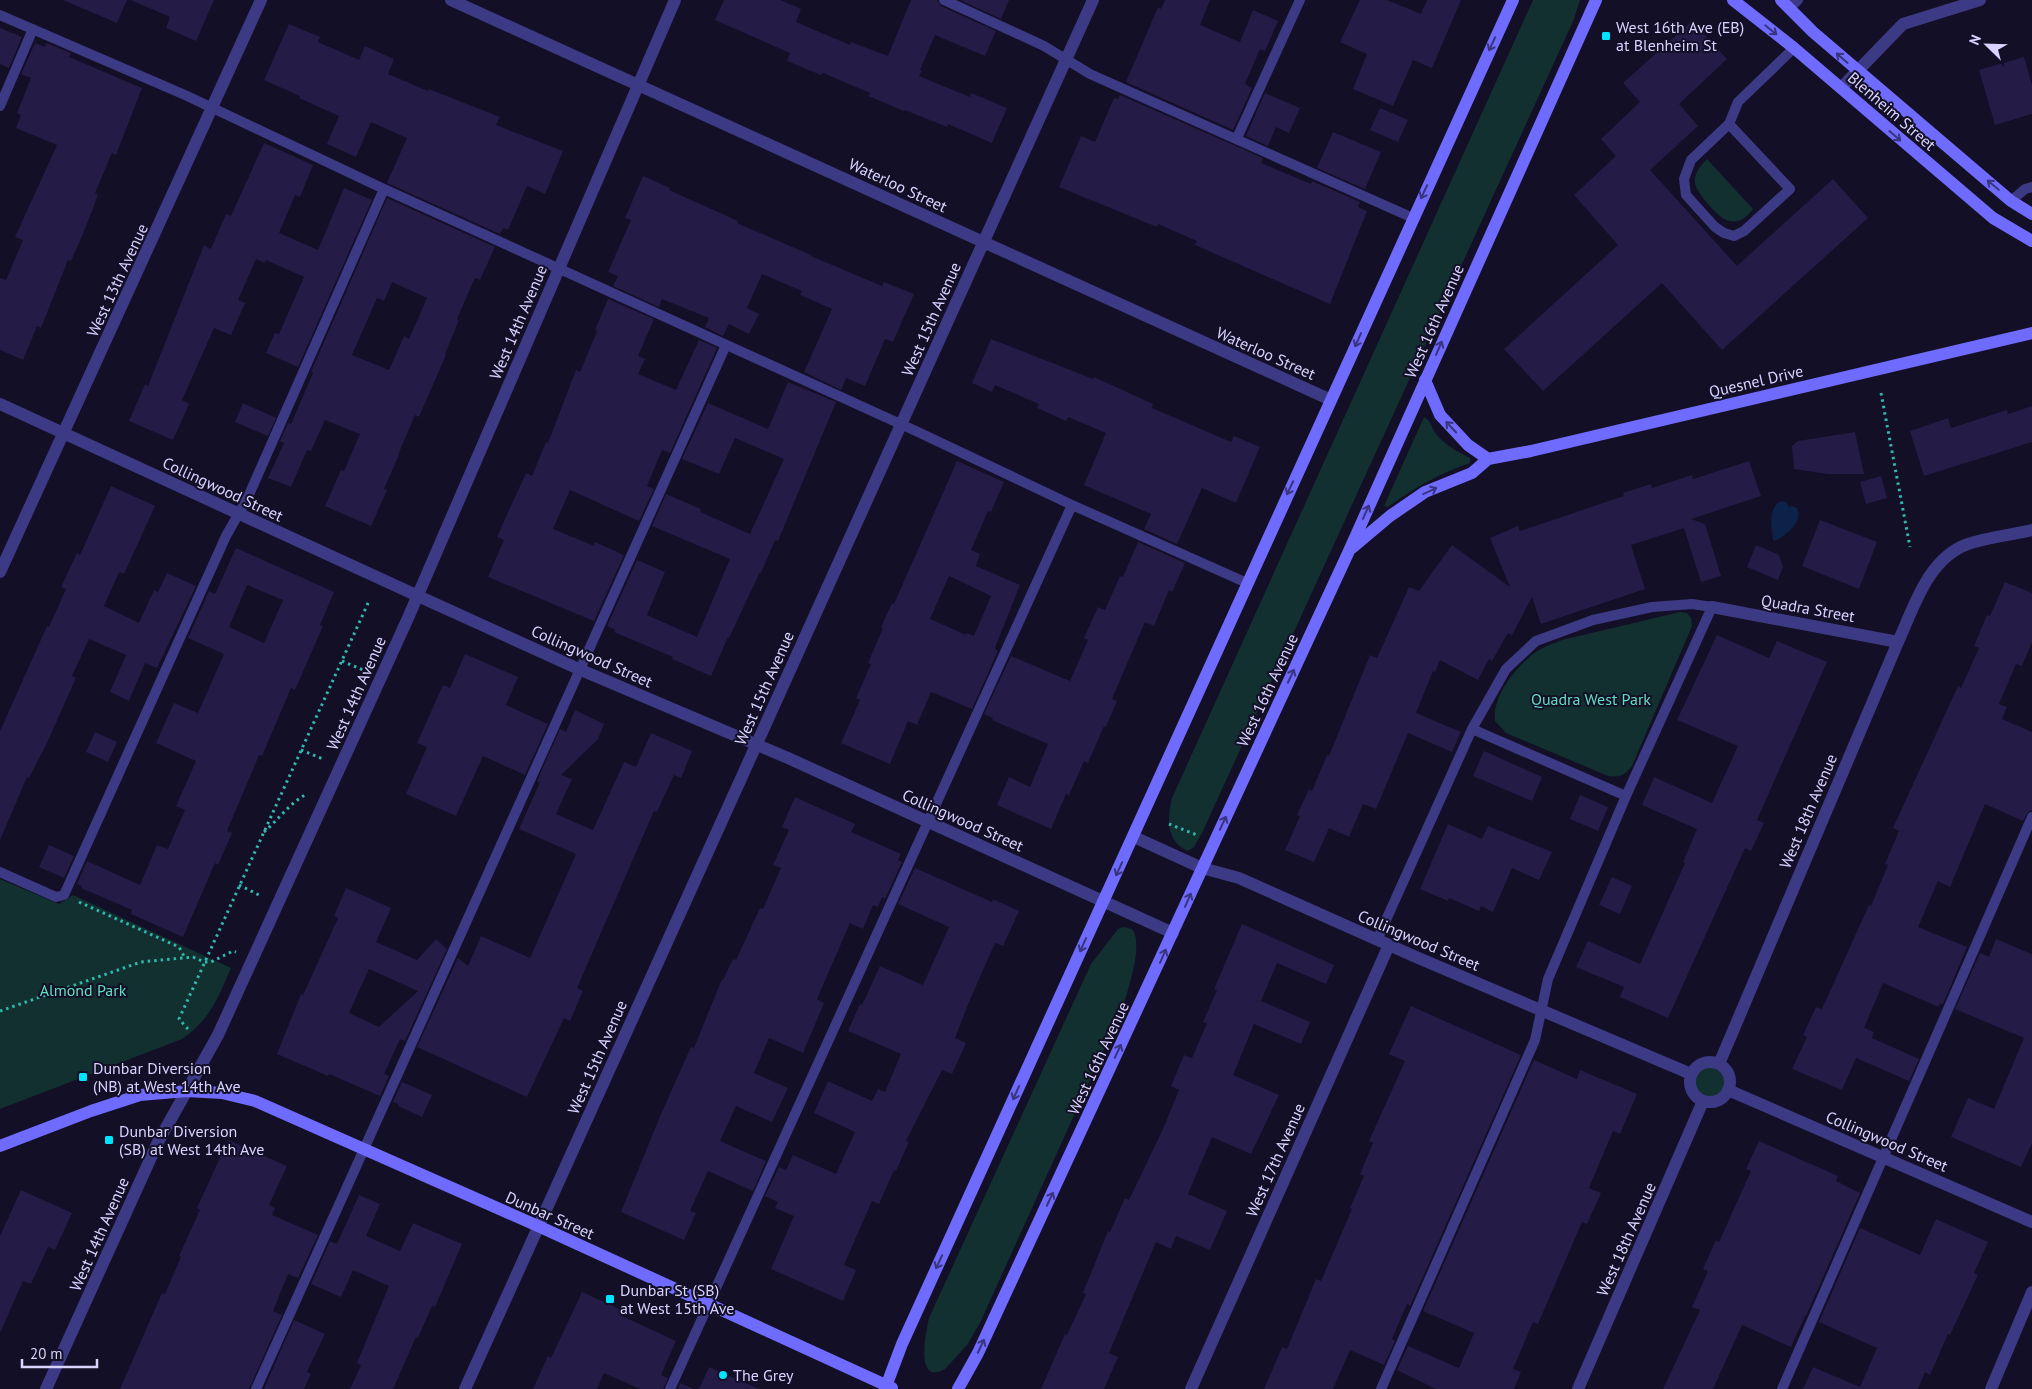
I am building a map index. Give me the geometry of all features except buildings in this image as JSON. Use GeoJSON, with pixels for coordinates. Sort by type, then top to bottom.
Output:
{"type":"FeatureCollection","features":[{"type":"Feature","properties":{"kind":"main road"},"geometry":{"type":"LineString","coordinates":[[888,1388],[902,1344],[1134,837],[1412,218],[1513,0]]}},
{"type":"Feature","properties":{"kind":"main road","name":"West 16th Avenue"},"geometry":{"type":"LineString","coordinates":[[958,1389],[978,1353],[1349,550],[1596,0]]}},
{"type":"Feature","properties":{"kind":"main road","name":"Blenheim Street"},"geometry":{"type":"LineString","coordinates":[[1733,0],[1794,48],[1993,218],[2032,241]]}},
{"type":"Feature","properties":{"kind":"main road","name":"Blenheim Street"},"geometry":{"type":"LineString","coordinates":[[1789,3],[1858,71],[2011,201],[2032,214]]}},
{"type":"Feature","properties":{"kind":"main road","name":"Quesnel Drive"},"geometry":{"type":"LineString","coordinates":[[1349,550],[1390,516],[1418,497],[1472,473],[1488,459],[1531,451],[2032,333]]}},
{"type":"Feature","properties":{"kind":"main road"},"geometry":{"type":"LineString","coordinates":[[1425,380],[1440,414],[1468,445],[1488,459]]}},
{"type":"Feature","properties":{"kind":"main road","name":"Dunbar Street"},"geometry":{"type":"LineString","coordinates":[[0,1146],[91,1111],[140,1095],[187,1091],[222,1093],[255,1101],[538,1226],[888,1388]]}},
{"type":"Feature","properties":{"kind":"street","name":"West 13th Avenue"},"geometry":{"type":"LineString","coordinates":[[0,572],[261,0]]}},
{"type":"Feature","properties":{"kind":"street","name":"Waterloo Street"},"geometry":{"type":"LineString","coordinates":[[451,0],[1331,400]]}},
{"type":"Feature","properties":{"kind":"street","name":"West 14th Avenue"},"geometry":{"type":"LineString","coordinates":[[46,1389],[158,1142],[218,1035],[418,596],[675,0]]}},
{"type":"Feature","properties":{"kind":"street","name":"West 15th Avenue"},"geometry":{"type":"LineString","coordinates":[[465,1389],[1093,0]]}},
{"type":"Feature","properties":{"kind":"street"},"geometry":{"type":"LineString","coordinates":[[1841,88],[1903,24],[1980,0]]}},
{"type":"Feature","properties":{"kind":"street","name":"Collingwood Street"},"geometry":{"type":"LineString","coordinates":[[0,404],[237,514],[582,670],[756,745],[1173,933]]}},
{"type":"Feature","properties":{"kind":"street","name":"West 18th Avenue"},"geometry":{"type":"LineString","coordinates":[[1719,1064],[1924,585],[1932,573],[1949,556],[1967,545],[2032,530]]}},
{"type":"Feature","properties":{"kind":"street","name":"Quadra Street"},"geometry":{"type":"LineString","coordinates":[[1712,607],[1898,642]]}},
{"type":"Feature","properties":{"kind":"street","name":"Collingwood Street"},"geometry":{"type":"LineString","coordinates":[[1134,837],[1202,868],[1232,876],[1691,1074]]}},
{"type":"Feature","properties":{"kind":"street","name":"West 17th Avenue"},"geometry":{"type":"LineString","coordinates":[[1190,1389],[1383,942]]}},
{"type":"Feature","properties":{"kind":"street"},"geometry":{"type":"LineString","coordinates":[[1713,1062],[1719,1064],[1730,1078],[1728,1090],[1721,1099],[1703,1101],[1693,1093],[1689,1080],[1691,1074],[1700,1064],[1713,1062]]}},
{"type":"Feature","properties":{"kind":"street","name":"Collingwood Street"},"geometry":{"type":"LineString","coordinates":[[1728,1090],[2032,1222]]}},
{"type":"Feature","properties":{"kind":"street","name":"West 18th Avenue"},"geometry":{"type":"LineString","coordinates":[[1578,1389],[1703,1101]]}},
{"type":"Feature","properties":{"kind":"street"},"geometry":{"type":"LineString","coordinates":[[1991,1389],[2032,1292]]}},
{"type":"Feature","properties":{"kind":"lane"},"geometry":{"type":"LineString","coordinates":[[944,0],[1044,46],[1090,74],[1237,138],[1412,218]]}},
{"type":"Feature","properties":{"kind":"lane"},"geometry":{"type":"LineString","coordinates":[[1237,138],[1300,0]]}},
{"type":"Feature","properties":{"kind":"lane"},"geometry":{"type":"LineString","coordinates":[[0,15],[213,108],[558,269],[1072,505],[1247,583]]}},
{"type":"Feature","properties":{"kind":"lane"},"geometry":{"type":"LineString","coordinates":[[0,106],[33,29]]}},
{"type":"Feature","properties":{"kind":"lane"},"geometry":{"type":"LineString","coordinates":[[1729,124],[1790,188],[1744,231],[1734,236],[1724,233],[1715,227],[1686,195],[1684,179],[1691,160],[1729,124],[1738,102],[1794,48]]}},
{"type":"Feature","properties":{"kind":"lane"},"geometry":{"type":"LineString","coordinates":[[2011,201],[2025,189],[2032,187]]}},
{"type":"Feature","properties":{"kind":"lane"},"geometry":{"type":"LineString","coordinates":[[0,872],[56,897],[64,895],[237,514],[248,497],[384,189]]}},
{"type":"Feature","properties":{"kind":"lane"},"geometry":{"type":"LineString","coordinates":[[256,1389],[582,670],[726,345]]}},
{"type":"Feature","properties":{"kind":"lane"},"geometry":{"type":"LineString","coordinates":[[670,1389],[707,1304],[1072,505]]}},
{"type":"Feature","properties":{"kind":"lane"},"geometry":{"type":"LineString","coordinates":[[1380,1389],[1535,1040],[1548,979],[1626,796],[1712,607],[1692,604],[1652,607],[1593,620],[1536,641],[1506,668],[1472,729],[1383,942]]}},
{"type":"Feature","properties":{"kind":"lane"},"geometry":{"type":"LineString","coordinates":[[1472,729],[1626,796]]}},
{"type":"Feature","properties":{"kind":"lane"},"geometry":{"type":"LineString","coordinates":[[1782,1389],[2032,817]]}},
{"type":"Feature","properties":{"kind":"path"},"geometry":{"type":"LineString","coordinates":[[1881,393],[1910,547]]}},
{"type":"Feature","properties":{"kind":"path"},"geometry":{"type":"LineString","coordinates":[[188,1029],[179,1019],[369,601]]}},
{"type":"Feature","properties":{"kind":"path"},"geometry":{"type":"LineString","coordinates":[[342,661],[364,670]]}},
{"type":"Feature","properties":{"kind":"path"},"geometry":{"type":"LineString","coordinates":[[301,750],[324,759]]}},
{"type":"Feature","properties":{"kind":"path"},"geometry":{"type":"LineString","coordinates":[[263,833],[279,820],[295,801],[308,793]]}},
{"type":"Feature","properties":{"kind":"path"},"geometry":{"type":"LineString","coordinates":[[1169,824],[1200,836]]}},
{"type":"Feature","properties":{"kind":"path"},"geometry":{"type":"LineString","coordinates":[[240,885],[262,896]]}},
{"type":"Feature","properties":{"kind":"path"},"geometry":{"type":"LineString","coordinates":[[64,895],[179,947],[186,958]]}},
{"type":"Feature","properties":{"kind":"path"},"geometry":{"type":"LineString","coordinates":[[0,1011],[141,962],[193,957],[204,962],[211,962],[233,950],[236,952]]}},
{"type":"Feature","properties":{"kind":"green space"},"geometry":{"type":"Polygon","coordinates":[[[1533,0],[1580,0],[1574,19],[1202,833],[1194,847],[1188,851],[1181,847],[1172,836],[1169,813],[1172,798],[1533,0]]]}},
{"type":"Feature","properties":{"kind":"green space"},"geometry":{"type":"Polygon","coordinates":[[[1707,159],[1753,209],[1742,219],[1733,221],[1722,218],[1696,187],[1695,176],[1707,159]]]}},
{"type":"Feature","properties":{"kind":"green space"},"geometry":{"type":"Polygon","coordinates":[[[1424,417],[1443,442],[1470,458],[1470,463],[1448,471],[1388,507],[1384,506],[1424,417]]]}},
{"type":"Feature","properties":{"kind":"green space","name":"Quadra West Park"},"geometry":{"type":"Polygon","coordinates":[[[1680,612],[1687,613],[1691,618],[1692,626],[1632,766],[1624,774],[1615,777],[1608,776],[1506,733],[1495,721],[1497,702],[1506,684],[1519,667],[1540,649],[1562,640],[1680,612]]]}},
{"type":"Feature","properties":{"kind":"green space","name":"Almond Park"},"geometry":{"type":"Polygon","coordinates":[[[0,879],[59,904],[73,895],[231,968],[212,1008],[200,1024],[182,1039],[0,1109],[0,879]]]}},
{"type":"Feature","properties":{"kind":"green space"},"geometry":{"type":"Polygon","coordinates":[[[1123,927],[1132,929],[1135,936],[1136,956],[1123,1007],[980,1323],[967,1345],[945,1369],[935,1373],[929,1370],[924,1355],[929,1318],[1091,964],[1118,929],[1123,927]]]}},
{"type":"Feature","properties":{"kind":"green space"},"geometry":{"type":"Polygon","coordinates":[[[1710,1067],[1716,1068],[1724,1076],[1724,1088],[1716,1096],[1710,1097],[1704,1096],[1696,1088],[1695,1082],[1696,1076],[1704,1068],[1710,1067]]]}},
{"type":"Feature","properties":{"kind":"water"},"geometry":{"type":"Polygon","coordinates":[[[1781,501],[1786,502],[1789,507],[1797,508],[1799,513],[1793,528],[1775,541],[1773,540],[1771,518],[1774,508],[1781,501]]]}},
{"type":"Feature","properties":{"kind":"place","name":"West 16th Ave (EB) at Blenheim St"},"geometry":{"type":"Point","coordinates":[1606,36]}},
{"type":"Feature","properties":{"kind":"place","name":"Dunbar Diversion (NB) at West 14th Ave"},"geometry":{"type":"Point","coordinates":[83,1077]}},
{"type":"Feature","properties":{"kind":"place","name":"Dunbar Diversion (SB) at West 14th Ave"},"geometry":{"type":"Point","coordinates":[109,1140]}},
{"type":"Feature","properties":{"kind":"place","name":"Dunbar St (SB) at West 15th Ave"},"geometry":{"type":"Point","coordinates":[610,1299]}},
{"type":"Feature","properties":{"kind":"place","name":"The Grey"},"geometry":{"type":"Point","coordinates":[723,1375]}}]}
